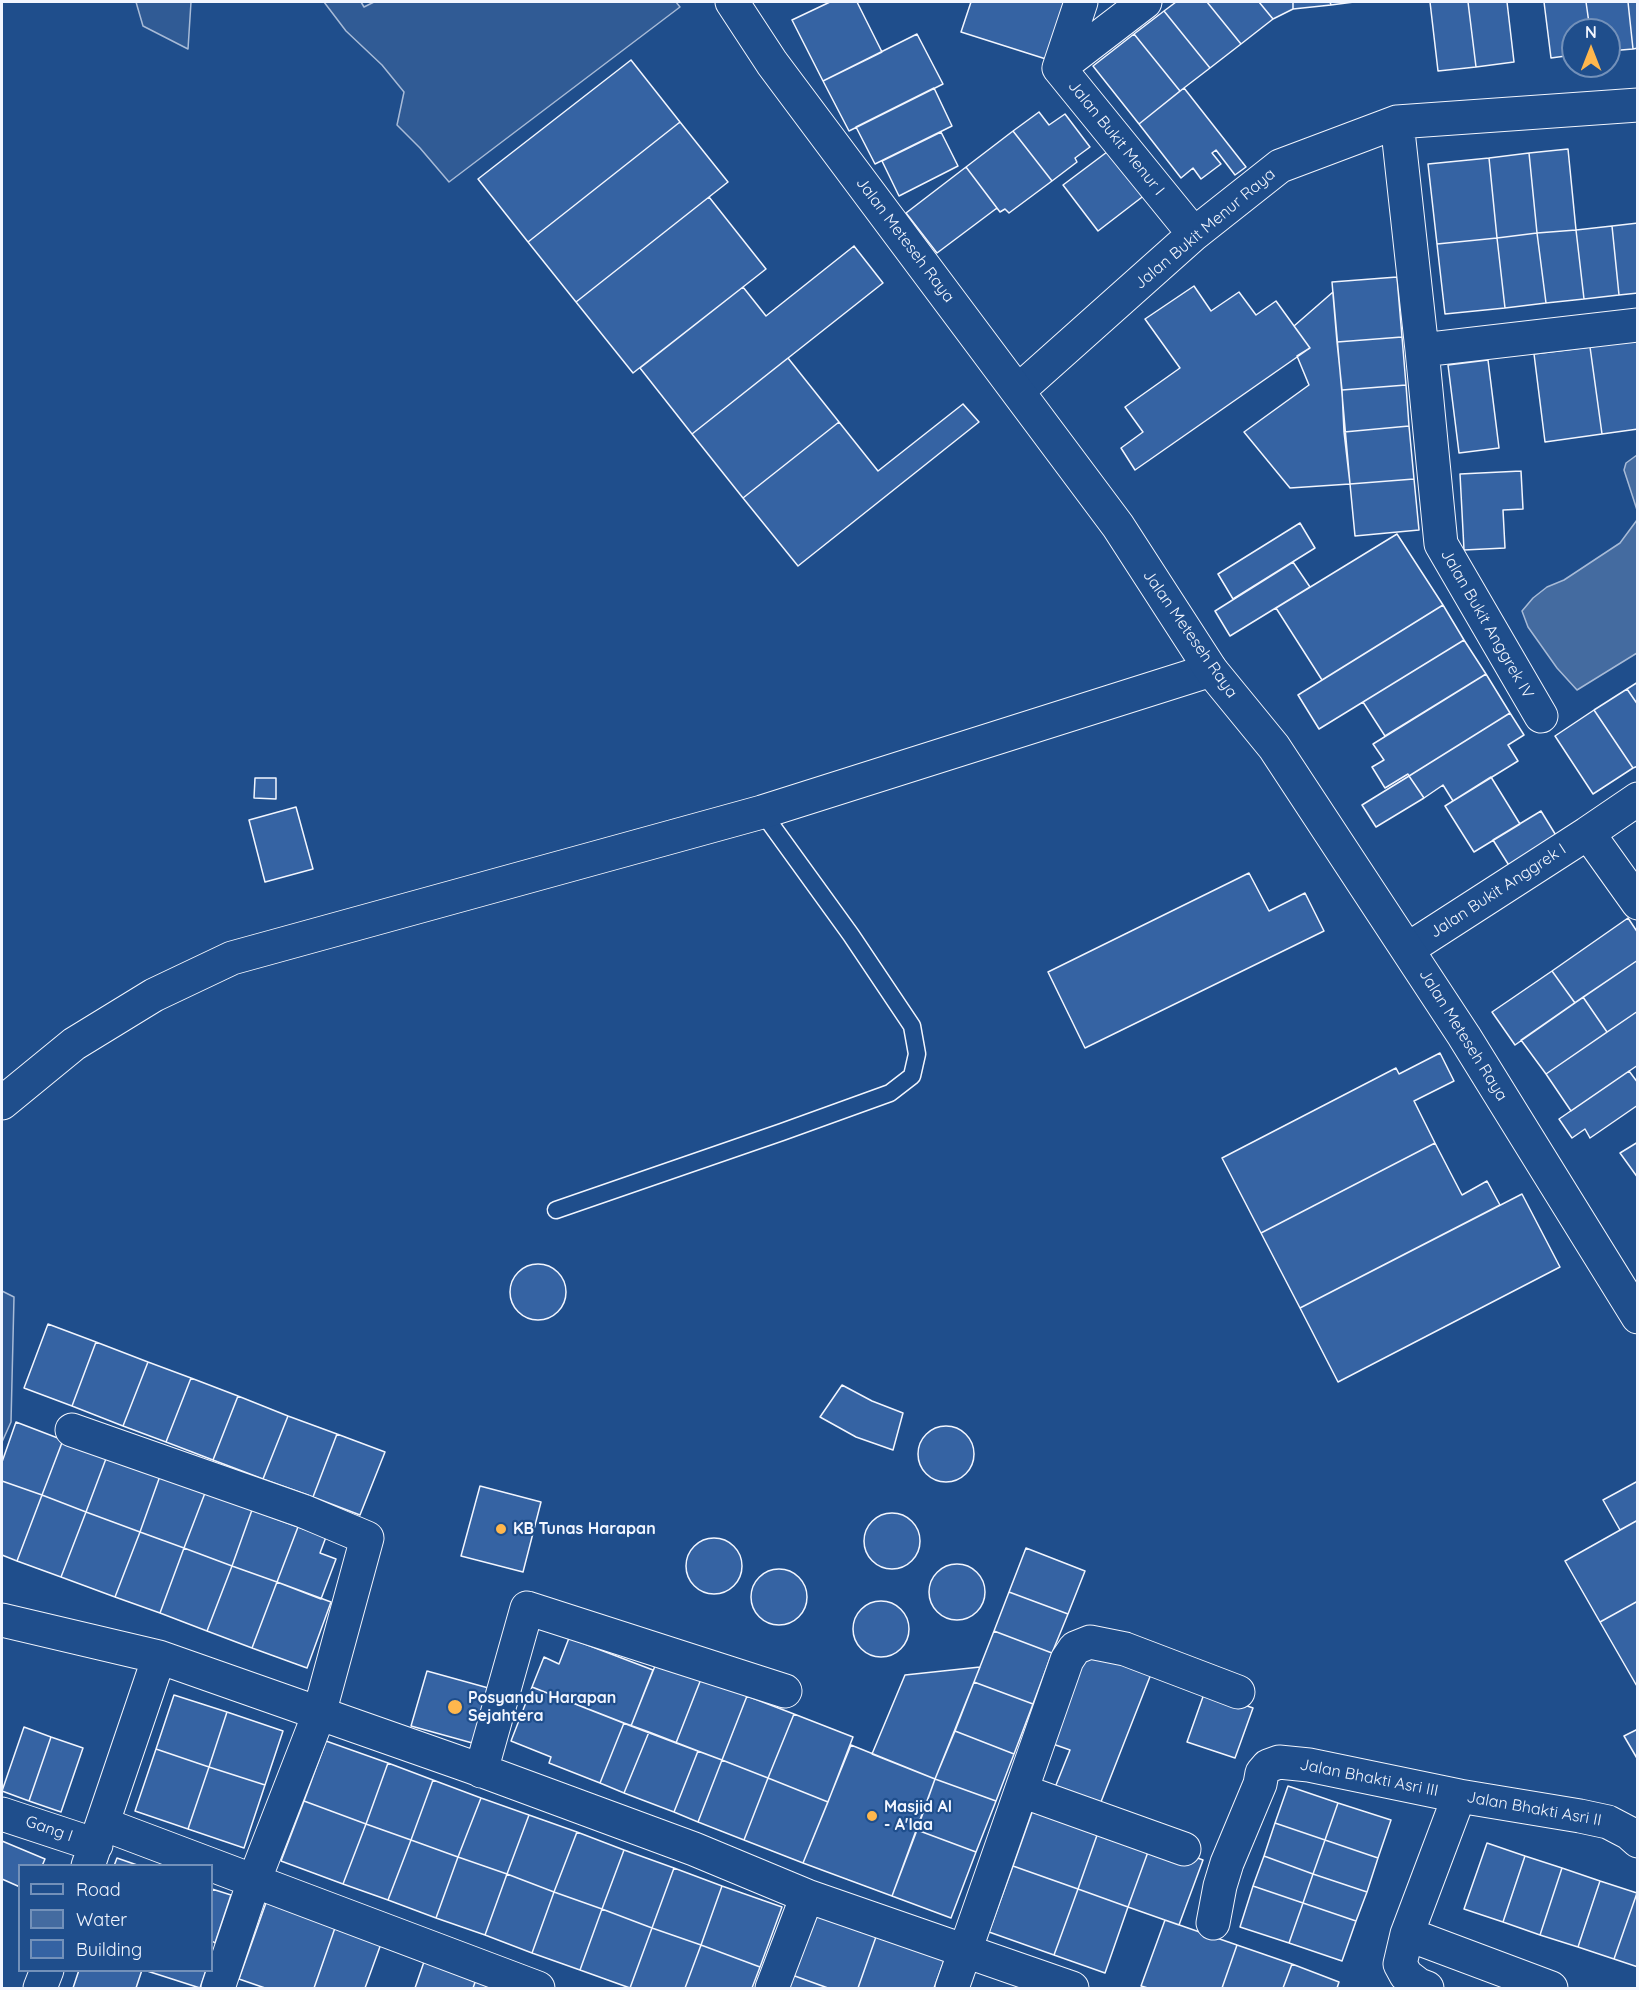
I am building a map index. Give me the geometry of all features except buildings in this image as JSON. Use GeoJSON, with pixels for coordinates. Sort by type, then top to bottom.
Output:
{"type":"FeatureCollection","features":[{"type":"Feature","properties":{"kind":"street","name":"Jalan Meteseh Raya"},"geometry":{"type":"LineString","coordinates":[[732,2],[772,63],[1118,526],[1211,670],[1274,747],[1464,1036],[1638,1317]]}},
{"type":"Feature","properties":{"kind":"street","name":"Jalan Bukit Menur I"},"geometry":{"type":"LineString","coordinates":[[1081,2],[1059,68],[1194,234]]}},
{"type":"Feature","properties":{"kind":"street"},"geometry":{"type":"LineString","coordinates":[[1059,68],[1146,2]]}},
{"type":"Feature","properties":{"kind":"street","name":"Jalan Bukit Menur Raya"},"geometry":{"type":"LineString","coordinates":[[1018,391],[1194,234],[1280,166],[1397,122],[1638,105]]}},
{"type":"Feature","properties":{"kind":"street","name":"Jalan Bukit Anggrek IV"},"geometry":{"type":"LineString","coordinates":[[1397,122],[1441,544],[1541,716]]}},
{"type":"Feature","properties":{"kind":"street"},"geometry":{"type":"LineString","coordinates":[[1422,351],[1638,325]]}},
{"type":"Feature","properties":{"kind":"street"},"geometry":{"type":"LineString","coordinates":[[2,1102],[74,1044],[154,995],[232,958],[762,812],[1211,670]]}},
{"type":"Feature","properties":{"kind":"street","name":"Jalan Bukit Anggrek I"},"geometry":{"type":"LineString","coordinates":[[1408,949],[1638,799]]}},
{"type":"Feature","properties":{"kind":"street"},"geometry":{"type":"LineString","coordinates":[[1588,833],[1638,903]]}},
{"type":"Feature","properties":{"kind":"street"},"geometry":{"type":"LineString","coordinates":[[72,1430],[303,1511],[367,1538],[318,1714],[254,1881],[218,1989]]}},
{"type":"Feature","properties":{"kind":"street"},"geometry":{"type":"LineString","coordinates":[[481,1771],[527,1608],[785,1691]]}},
{"type":"Feature","properties":{"kind":"street"},"geometry":{"type":"LineString","coordinates":[[2,1620],[159,1658],[481,1771],[694,1849],[807,1896],[1072,1989]]}},
{"type":"Feature","properties":{"kind":"street"},"geometry":{"type":"LineString","coordinates":[[952,1989],[1067,1660],[1075,1648],[1090,1642],[1125,1649],[1238,1692]]}},
{"type":"Feature","properties":{"kind":"street"},"geometry":{"type":"LineString","coordinates":[[95,1845],[159,1658]]}},
{"type":"Feature","properties":{"kind":"street","name":"Jalan Bhakti Asri III"},"geometry":{"type":"LineString","coordinates":[[1213,1923],[1227,1863],[1260,1784],[1262,1773],[1268,1766],[1279,1762],[1299,1764],[1459,1796]]}},
{"type":"Feature","properties":{"kind":"street"},"geometry":{"type":"LineString","coordinates":[[1022,1791],[1184,1849]]}},
{"type":"Feature","properties":{"kind":"street","name":"Jalan Bhakti Asri II"},"geometry":{"type":"LineString","coordinates":[[1404,1949],[1459,1796],[1608,1822],[1638,1840]]}},
{"type":"Feature","properties":{"kind":"street","name":"Gang I"},"geometry":{"type":"LineString","coordinates":[[2,1814],[95,1845],[179,1864]]}},
{"type":"Feature","properties":{"kind":"street","name":"Gang I"},"geometry":{"type":"LineString","coordinates":[[213,1872],[254,1881],[538,1989]]}},
{"type":"Feature","properties":{"kind":"street"},"geometry":{"type":"LineString","coordinates":[[772,1989],[807,1896]]}},
{"type":"Feature","properties":{"kind":"street"},"geometry":{"type":"LineString","coordinates":[[1427,1989],[1406,1975],[1404,1949],[1551,1989]]}},
{"type":"Feature","properties":{"kind":"street"},"geometry":{"type":"LineString","coordinates":[[40,1989],[47,1972]]}},
{"type":"Feature","properties":{"kind":"lane"},"geometry":{"type":"LineString","coordinates":[[556,1210],[890,1093],[912,1076],[917,1054],[912,1026],[851,935],[762,812]]}},
{"type":"Feature","properties":{"kind":"shaded area"},"geometry":{"type":"Polygon","coordinates":[[[136,2],[191,2],[188,49],[143,26],[136,2]]]}},
{"type":"Feature","properties":{"kind":"shaded area"},"geometry":{"type":"Polygon","coordinates":[[[324,2],[361,2],[364,7],[374,2],[676,2],[680,7],[449,182],[397,125],[404,92],[382,65],[346,31],[324,2]]]}},
{"type":"Feature","properties":{"kind":"shaded area"},"geometry":{"type":"Polygon","coordinates":[[[2,1291],[14,1297],[11,1422],[2,1442],[2,1291]]]}},
{"type":"Feature","properties":{"kind":"water"},"geometry":{"type":"Polygon","coordinates":[[[1637,455],[1637,510],[1624,470],[1626,463],[1637,455]]]}},
{"type":"Feature","properties":{"kind":"water"},"geometry":{"type":"Polygon","coordinates":[[[1637,520],[1637,653],[1577,690],[1557,668],[1528,627],[1522,611],[1547,587],[1564,580],[1620,543],[1637,520]]]}},
{"type":"Feature","properties":{"kind":"place","name":"KB Tunas Harapan"},"geometry":{"type":"Point","coordinates":[501,1529]}},
{"type":"Feature","properties":{"kind":"place","name":"Posyandu Harapan Sejahtera"},"geometry":{"type":"Point","coordinates":[455,1707]}},
{"type":"Feature","properties":{"kind":"place","name":"Masjid Al - A'laa"},"geometry":{"type":"Point","coordinates":[872,1816]}}]}
